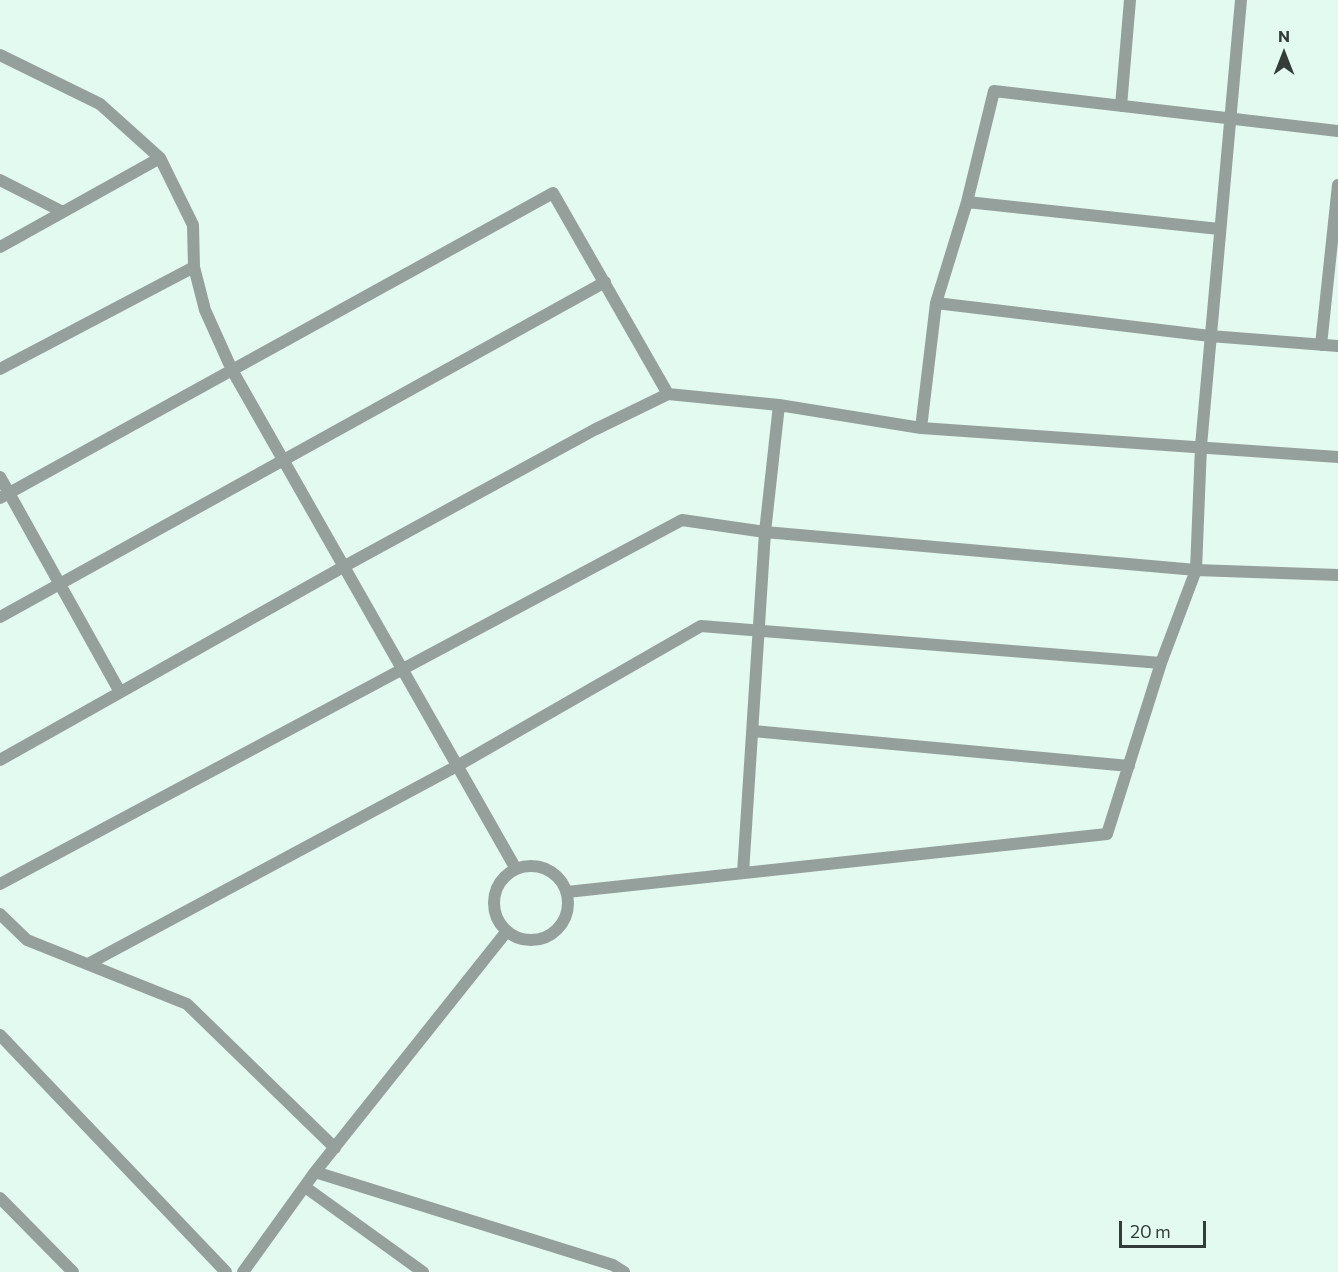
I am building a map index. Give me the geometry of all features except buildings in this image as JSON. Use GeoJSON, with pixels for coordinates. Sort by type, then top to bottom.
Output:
{"type":"FeatureCollection","features":[{"type":"Feature","properties":{"kind":"street"},"geometry":{"type":"LineString","coordinates":[[1121,106],[1130,0]]}},
{"type":"Feature","properties":{"kind":"street"},"geometry":{"type":"LineString","coordinates":[[567,892],[1107,834],[1161,663],[1196,570],[1201,446],[1241,0]]}},
{"type":"Feature","properties":{"kind":"street"},"geometry":{"type":"LineString","coordinates":[[0,55],[100,104],[160,158],[193,225],[194,267],[205,310],[232,370],[516,869]]}},
{"type":"Feature","properties":{"kind":"street"},"geometry":{"type":"LineString","coordinates":[[921,428],[936,303],[967,202],[994,91],[1338,131]]}},
{"type":"Feature","properties":{"kind":"street"},"geometry":{"type":"LineString","coordinates":[[0,246],[160,158]]}},
{"type":"Feature","properties":{"kind":"street"},"geometry":{"type":"LineString","coordinates":[[0,180],[63,212]]}},
{"type":"Feature","properties":{"kind":"street"},"geometry":{"type":"LineString","coordinates":[[1322,345],[1338,185]]}},
{"type":"Feature","properties":{"kind":"street"},"geometry":{"type":"LineString","coordinates":[[4,496],[554,193],[668,394]]}},
{"type":"Feature","properties":{"kind":"street"},"geometry":{"type":"LineString","coordinates":[[967,202],[1220,229]]}},
{"type":"Feature","properties":{"kind":"street"},"geometry":{"type":"LineString","coordinates":[[0,369],[194,267]]}},
{"type":"Feature","properties":{"kind":"street"},"geometry":{"type":"LineString","coordinates":[[0,617],[605,282]]}},
{"type":"Feature","properties":{"kind":"street"},"geometry":{"type":"LineString","coordinates":[[936,303],[1210,336],[1338,346]]}},
{"type":"Feature","properties":{"kind":"street"},"geometry":{"type":"LineString","coordinates":[[0,760],[343,567],[594,430],[668,394],[779,405],[921,428],[1338,457]]}},
{"type":"Feature","properties":{"kind":"street"},"geometry":{"type":"LineString","coordinates":[[743,873],[765,532],[779,405]]}},
{"type":"Feature","properties":{"kind":"street"},"geometry":{"type":"LineString","coordinates":[[0,477],[4,496],[61,584],[120,692]]}},
{"type":"Feature","properties":{"kind":"street"},"geometry":{"type":"LineString","coordinates":[[0,884],[682,519],[765,532],[1196,570],[1338,575]]}},
{"type":"Feature","properties":{"kind":"street"},"geometry":{"type":"LineString","coordinates":[[88,964],[457,766],[701,626],[1161,663]]}},
{"type":"Feature","properties":{"kind":"street"},"geometry":{"type":"LineString","coordinates":[[753,731],[1129,766]]}},
{"type":"Feature","properties":{"kind":"street"},"geometry":{"type":"LineString","coordinates":[[528,866],[541,867],[562,881],[567,892],[566,915],[552,933],[529,940],[507,931],[499,922],[495,899],[497,887],[505,876],[516,869],[528,866]]}},
{"type":"Feature","properties":{"kind":"street"},"geometry":{"type":"LineString","coordinates":[[0,914],[27,940],[187,1004],[335,1148]]}},
{"type":"Feature","properties":{"kind":"street"},"geometry":{"type":"LineString","coordinates":[[243,1272],[315,1172],[507,931]]}},
{"type":"Feature","properties":{"kind":"street"},"geometry":{"type":"LineString","coordinates":[[0,1035],[226,1272]]}},
{"type":"Feature","properties":{"kind":"street"},"geometry":{"type":"LineString","coordinates":[[315,1172],[624,1272]]}},
{"type":"Feature","properties":{"kind":"street"},"geometry":{"type":"LineString","coordinates":[[305,1187],[423,1272]]}},
{"type":"Feature","properties":{"kind":"street"},"geometry":{"type":"LineString","coordinates":[[0,1198],[73,1272]]}}]}
